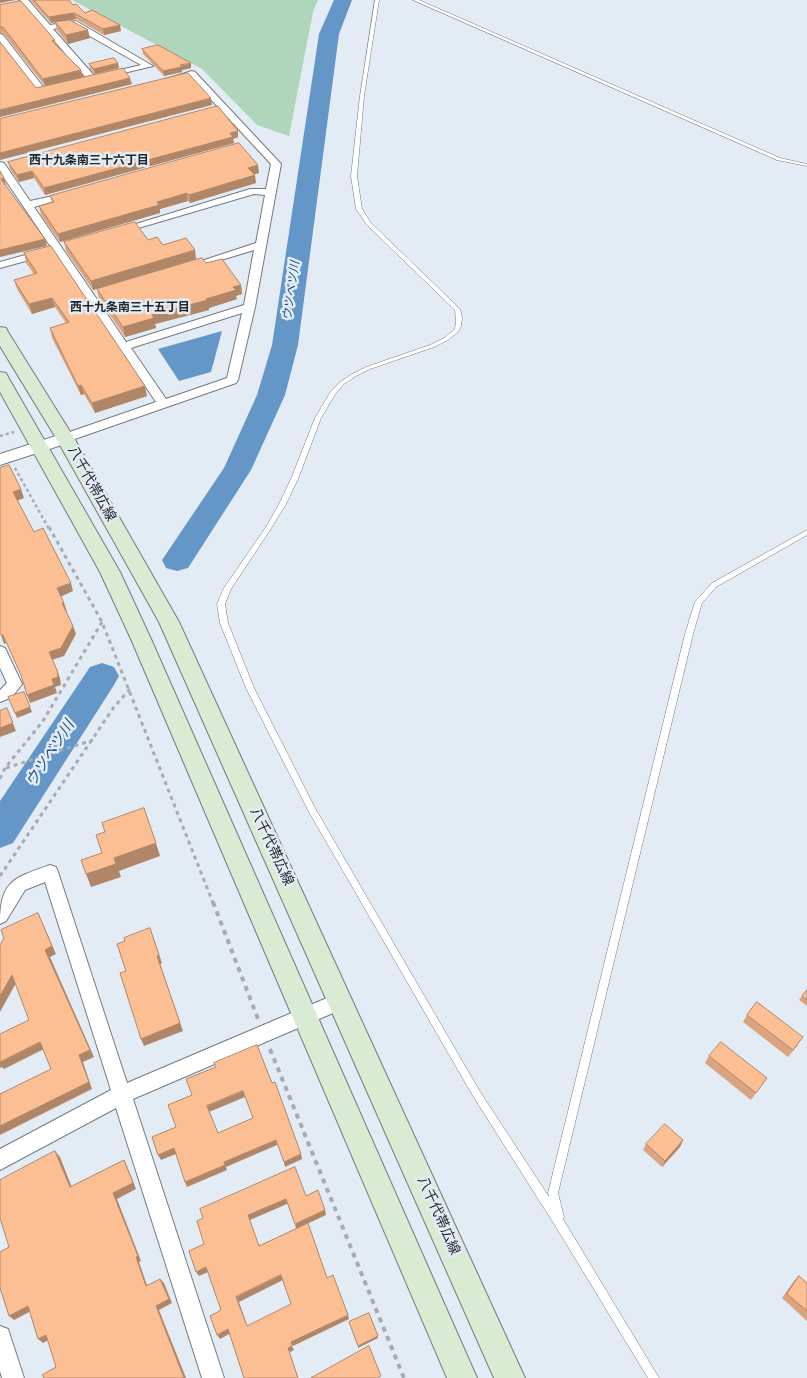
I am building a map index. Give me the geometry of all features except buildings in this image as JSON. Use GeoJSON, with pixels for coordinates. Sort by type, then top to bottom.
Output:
{"type":"FeatureCollection","features":[{"type":"Feature","properties":{"kind":"main road","name":"八千代帯広線"},"geometry":{"type":"LineString","coordinates":[[0,332],[65,438],[169,622],[510,1378]]}},
{"type":"Feature","properties":{"kind":"main road","name":"八千代帯広線"},"geometry":{"type":"LineString","coordinates":[[2,386],[39,446],[110,572],[306,1016],[462,1378]]}},
{"type":"Feature","properties":{"kind":"street"},"geometry":{"type":"LineString","coordinates":[[21,2],[48,28],[88,80],[149,66],[73,23],[48,28]]}},
{"type":"Feature","properties":{"kind":"street"},"geometry":{"type":"LineString","coordinates":[[0,37],[42,91],[67,85]]}},
{"type":"Feature","properties":{"kind":"street"},"geometry":{"type":"LineString","coordinates":[[4,458],[232,380],[249,307],[276,164],[250,143],[217,108],[192,74],[163,82]]}},
{"type":"Feature","properties":{"kind":"street"},"geometry":{"type":"LineString","coordinates":[[4,165],[29,205],[63,247],[95,295],[125,346],[163,404]]}},
{"type":"Feature","properties":{"kind":"street"},"geometry":{"type":"LineString","coordinates":[[105,235],[254,191],[270,192]]}},
{"type":"Feature","properties":{"kind":"street"},"geometry":{"type":"LineString","coordinates":[[29,205],[76,192]]}},
{"type":"Feature","properties":{"kind":"street"},"geometry":{"type":"LineString","coordinates":[[175,271],[260,245]]}},
{"type":"Feature","properties":{"kind":"street"},"geometry":{"type":"LineString","coordinates":[[0,266],[63,247]]}},
{"type":"Feature","properties":{"kind":"street"},"geometry":{"type":"LineString","coordinates":[[125,346],[249,307]]}},
{"type":"Feature","properties":{"kind":"street"},"geometry":{"type":"LineString","coordinates":[[0,652],[15,684],[7,693],[0,696]]}},
{"type":"Feature","properties":{"kind":"street"},"geometry":{"type":"LineString","coordinates":[[0,916],[19,885],[50,872],[213,1378]]}},
{"type":"Feature","properties":{"kind":"street"},"geometry":{"type":"LineString","coordinates":[[0,1160],[123,1094],[341,1001]]}},
{"type":"Feature","properties":{"kind":"street"},"geometry":{"type":"LineString","coordinates":[[0,1337],[14,1378]]}},
{"type":"Feature","properties":{"kind":"lane"},"geometry":{"type":"LineString","coordinates":[[377,0],[362,96],[354,176],[355,195],[360,209],[369,224],[458,310],[460,322],[457,331],[443,341],[358,373],[342,382],[330,396],[289,493],[228,588],[221,604],[224,623],[250,688],[312,810],[476,1093],[561,1226],[654,1378]]}},
{"type":"Feature","properties":{"kind":"lane"},"geometry":{"type":"LineString","coordinates":[[415,0],[779,159],[807,165]]}},
{"type":"Feature","properties":{"kind":"lane"},"geometry":{"type":"LineString","coordinates":[[561,1226],[553,1192],[689,634],[699,602],[714,585],[807,532]]}},
{"type":"Feature","properties":{"kind":"path"},"geometry":{"type":"LineString","coordinates":[[4,458],[102,622],[130,689],[264,1034],[404,1378]]}},
{"type":"Feature","properties":{"kind":"path"},"geometry":{"type":"LineString","coordinates":[[0,779],[5,768],[44,721],[102,622]]}},
{"type":"Feature","properties":{"kind":"path"},"geometry":{"type":"LineString","coordinates":[[0,876],[114,707],[130,689]]}},
{"type":"Feature","properties":{"kind":"path"},"geometry":{"type":"LineString","coordinates":[[5,768],[93,740]]}},
{"type":"Feature","properties":{"kind":"green space"},"geometry":{"type":"Polygon","coordinates":[[[72,0],[318,0],[313,12],[289,136],[257,125],[202,69],[72,0]]]}},
{"type":"Feature","properties":{"kind":"water"},"geometry":{"type":"Polygon","coordinates":[[[222,331],[211,372],[179,381],[158,349],[222,331]]]}},
{"type":"Feature","properties":{"kind":"waterway","name":"ウツベツ川"},"geometry":{"type":"LineString","coordinates":[[177,560],[237,470],[271,395],[285,345],[329,34],[343,0]]}},
{"type":"Feature","properties":{"kind":"waterway","name":"ウツベツ川"},"geometry":{"type":"LineString","coordinates":[[0,832],[102,676]]}},
{"type":"Feature","properties":{"kind":"district","name":"西十九条南三十六丁目"},"geometry":{"type":"Point","coordinates":[89,161]}},
{"type":"Feature","properties":{"kind":"district","name":"西十九条南三十五丁目"},"geometry":{"type":"Point","coordinates":[130,308]}}]}
